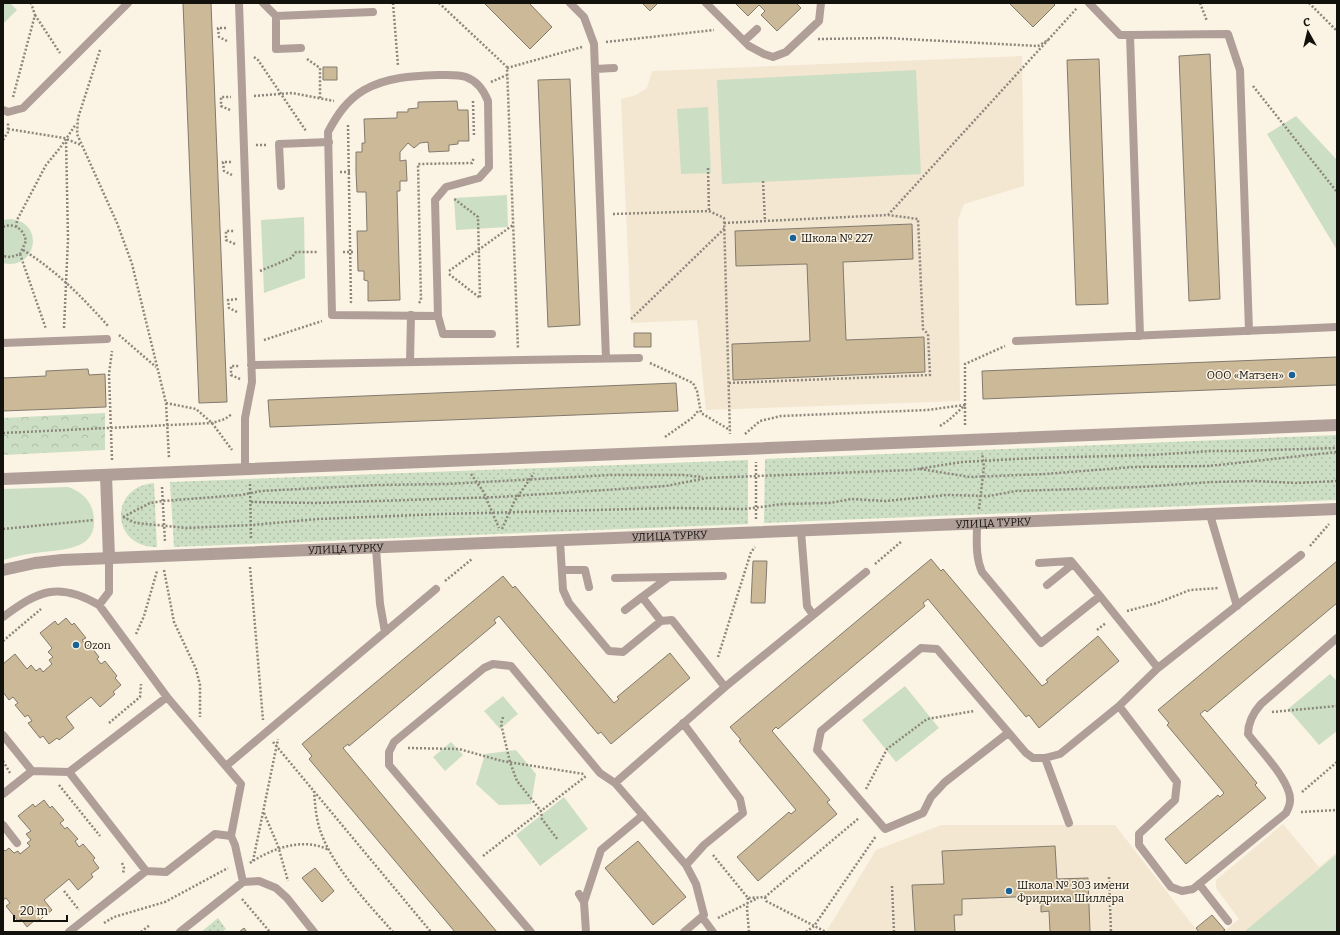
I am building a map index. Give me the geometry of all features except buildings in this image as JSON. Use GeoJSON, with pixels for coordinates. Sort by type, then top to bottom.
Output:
{"type":"FeatureCollection","features":[{"type":"Feature","properties":{"kind":"street"},"geometry":{"type":"LineString","coordinates":[[3,479],[1337,425]]}},
{"type":"Feature","properties":{"kind":"street"},"geometry":{"type":"LineString","coordinates":[[106,475],[109,558]]}},
{"type":"Feature","properties":{"kind":"street","name":"УЛИЦА ТУРКУ"},"geometry":{"type":"LineString","coordinates":[[3,570],[48,561],[109,558],[1337,510]]}},
{"type":"Feature","properties":{"kind":"lane"},"geometry":{"type":"LineString","coordinates":[[6,111],[23,108],[128,3]]}},
{"type":"Feature","properties":{"kind":"lane"},"geometry":{"type":"LineString","coordinates":[[239,3],[250,344],[247,366],[252,382],[245,418],[245,469]]}},
{"type":"Feature","properties":{"kind":"lane"},"geometry":{"type":"LineString","coordinates":[[264,3],[276,16],[276,49],[301,48]]}},
{"type":"Feature","properties":{"kind":"lane"},"geometry":{"type":"LineString","coordinates":[[570,3],[584,17],[594,44],[602,214],[606,358]]}},
{"type":"Feature","properties":{"kind":"lane"},"geometry":{"type":"LineString","coordinates":[[706,3],[750,46],[773,57],[786,52],[819,20],[821,3]]}},
{"type":"Feature","properties":{"kind":"lane"},"geometry":{"type":"LineString","coordinates":[[1090,3],[1120,35],[1228,34],[1240,70],[1249,331]]}},
{"type":"Feature","properties":{"kind":"lane"},"geometry":{"type":"LineString","coordinates":[[276,16],[374,12]]}},
{"type":"Feature","properties":{"kind":"lane"},"geometry":{"type":"LineString","coordinates":[[744,41],[757,29]]}},
{"type":"Feature","properties":{"kind":"lane"},"geometry":{"type":"LineString","coordinates":[[1130,35],[1140,336]]}},
{"type":"Feature","properties":{"kind":"lane"},"geometry":{"type":"LineString","coordinates":[[596,69],[614,68]]}},
{"type":"Feature","properties":{"kind":"lane"},"geometry":{"type":"LineString","coordinates":[[438,316],[332,315],[328,132],[338,113],[347,103],[363,91],[379,83],[413,76],[454,75],[466,77],[477,84],[484,92],[488,101],[489,167],[479,178],[446,187],[435,200],[438,316],[443,334],[492,334]]}},
{"type":"Feature","properties":{"kind":"lane"},"geometry":{"type":"LineString","coordinates":[[281,186],[279,144],[329,142]]}},
{"type":"Feature","properties":{"kind":"lane"},"geometry":{"type":"LineString","coordinates":[[410,315],[410,362]]}},
{"type":"Feature","properties":{"kind":"lane"},"geometry":{"type":"LineString","coordinates":[[1016,341],[1337,327]]}},
{"type":"Feature","properties":{"kind":"lane"},"geometry":{"type":"LineString","coordinates":[[3,343],[50,341],[109,342]]}},
{"type":"Feature","properties":{"kind":"lane"},"geometry":{"type":"LineString","coordinates":[[247,366],[639,358]]}},
{"type":"Feature","properties":{"kind":"lane"},"geometry":{"type":"LineString","coordinates":[[1210,515],[1237,606]]}},
{"type":"Feature","properties":{"kind":"lane"},"geometry":{"type":"LineString","coordinates":[[977,524],[978,563],[982,572],[1042,642],[1100,596]]}},
{"type":"Feature","properties":{"kind":"lane"},"geometry":{"type":"LineString","coordinates":[[801,531],[808,606],[813,615]]}},
{"type":"Feature","properties":{"kind":"lane"},"geometry":{"type":"LineString","coordinates":[[560,541],[563,590],[569,603],[608,651],[623,652],[661,621],[672,620],[725,687]]}},
{"type":"Feature","properties":{"kind":"lane"},"geometry":{"type":"LineString","coordinates":[[376,548],[380,604],[385,632]]}},
{"type":"Feature","properties":{"kind":"lane"},"geometry":{"type":"LineString","coordinates":[[1008,733],[945,782],[931,797],[923,813],[885,829],[817,750],[821,731],[921,648],[937,649],[1026,753],[1033,758],[1045,758],[1060,754],[1119,706],[1158,668],[1303,554]]}},
{"type":"Feature","properties":{"kind":"lane"},"geometry":{"type":"LineString","coordinates":[[99,605],[109,592],[109,558]]}},
{"type":"Feature","properties":{"kind":"lane"},"geometry":{"type":"LineString","coordinates":[[1039,563],[1071,561],[1158,668]]}},
{"type":"Feature","properties":{"kind":"lane"},"geometry":{"type":"LineString","coordinates":[[1047,585],[1074,564]]}},
{"type":"Feature","properties":{"kind":"lane"},"geometry":{"type":"LineString","coordinates":[[562,570],[584,570],[590,587]]}},
{"type":"Feature","properties":{"kind":"lane"},"geometry":{"type":"LineString","coordinates":[[615,783],[725,687],[866,572]]}},
{"type":"Feature","properties":{"kind":"lane"},"geometry":{"type":"LineString","coordinates":[[626,610],[669,576]]}},
{"type":"Feature","properties":{"kind":"lane"},"geometry":{"type":"LineString","coordinates":[[615,578],[723,576]]}},
{"type":"Feature","properties":{"kind":"lane"},"geometry":{"type":"LineString","coordinates":[[226,766],[282,721],[438,587]]}},
{"type":"Feature","properties":{"kind":"lane"},"geometry":{"type":"LineString","coordinates":[[3,617],[22,603],[44,592],[62,591],[81,595],[99,605],[167,696],[241,784],[230,836],[239,866],[246,882]]}},
{"type":"Feature","properties":{"kind":"lane"},"geometry":{"type":"LineString","coordinates":[[642,597],[661,621]]}},
{"type":"Feature","properties":{"kind":"lane"},"geometry":{"type":"LineString","coordinates":[[1119,706],[1178,782],[1175,800],[1139,834],[1139,845],[1171,887],[1182,891],[1193,889],[1286,813],[1290,801],[1289,790],[1248,734],[1248,726],[1254,713],[1261,704],[1337,638]]}},
{"type":"Feature","properties":{"kind":"lane"},"geometry":{"type":"LineString","coordinates":[[530,932],[389,765],[389,752],[394,742],[484,668],[493,664],[511,666],[600,774],[615,783],[686,865],[696,884],[704,915],[684,932]]}},
{"type":"Feature","properties":{"kind":"lane"},"geometry":{"type":"LineString","coordinates":[[3,794],[32,771],[69,772],[167,696]]}},
{"type":"Feature","properties":{"kind":"lane"},"geometry":{"type":"LineString","coordinates":[[683,723],[740,799],[742,813],[704,845],[686,865]]}},
{"type":"Feature","properties":{"kind":"lane"},"geometry":{"type":"LineString","coordinates":[[3,735],[32,771]]}},
{"type":"Feature","properties":{"kind":"lane"},"geometry":{"type":"LineString","coordinates":[[1045,758],[1070,823]]}},
{"type":"Feature","properties":{"kind":"lane"},"geometry":{"type":"LineString","coordinates":[[69,772],[146,871]]}},
{"type":"Feature","properties":{"kind":"lane"},"geometry":{"type":"LineString","coordinates":[[586,932],[584,902],[601,850],[643,815]]}},
{"type":"Feature","properties":{"kind":"lane"},"geometry":{"type":"LineString","coordinates":[[3,825],[17,843]]}},
{"type":"Feature","properties":{"kind":"lane"},"geometry":{"type":"LineString","coordinates":[[69,932],[146,871],[166,872],[215,834],[230,836]]}},
{"type":"Feature","properties":{"kind":"lane"},"geometry":{"type":"LineString","coordinates":[[180,932],[234,889],[246,882],[259,881],[276,888],[287,898],[314,932]]}},
{"type":"Feature","properties":{"kind":"lane"},"geometry":{"type":"LineString","coordinates":[[1199,884],[1228,921]]}},
{"type":"Feature","properties":{"kind":"lane"},"geometry":{"type":"LineString","coordinates":[[579,894],[584,902]]}},
{"type":"Feature","properties":{"kind":"lane"},"geometry":{"type":"LineString","coordinates":[[702,917],[713,932]]}},
{"type":"Feature","properties":{"kind":"path"},"geometry":{"type":"LineString","coordinates":[[30,3],[35,15],[67,64]]}},
{"type":"Feature","properties":{"kind":"path"},"geometry":{"type":"LineString","coordinates":[[393,3],[400,78]]}},
{"type":"Feature","properties":{"kind":"path"},"geometry":{"type":"LineString","coordinates":[[439,3],[507,68],[518,360]]}},
{"type":"Feature","properties":{"kind":"path"},"geometry":{"type":"LineString","coordinates":[[888,215],[1082,3]]}},
{"type":"Feature","properties":{"kind":"path"},"geometry":{"type":"LineString","coordinates":[[1200,3],[1211,34]]}},
{"type":"Feature","properties":{"kind":"path"},"geometry":{"type":"LineString","coordinates":[[1309,3],[1337,31]]}},
{"type":"Feature","properties":{"kind":"path"},"geometry":{"type":"LineString","coordinates":[[3,140],[8,129],[6,111],[35,15]]}},
{"type":"Feature","properties":{"kind":"path"},"geometry":{"type":"LineString","coordinates":[[16,226],[17,220],[46,165],[77,123],[104,37],[104,26]]}},
{"type":"Feature","properties":{"kind":"path"},"geometry":{"type":"LineString","coordinates":[[230,28],[218,28],[219,37],[241,48],[258,60],[314,143]]}},
{"type":"Feature","properties":{"kind":"path"},"geometry":{"type":"LineString","coordinates":[[507,68],[594,44],[731,28]]}},
{"type":"Feature","properties":{"kind":"path"},"geometry":{"type":"LineString","coordinates":[[801,38],[885,38],[1038,46],[1048,40]]}},
{"type":"Feature","properties":{"kind":"path"},"geometry":{"type":"LineString","coordinates":[[301,48],[304,55],[320,68],[320,98]]}},
{"type":"Feature","properties":{"kind":"path"},"geometry":{"type":"LineString","coordinates":[[1240,70],[1337,192]]}},
{"type":"Feature","properties":{"kind":"path"},"geometry":{"type":"LineString","coordinates":[[242,96],[281,94],[303,95],[347,103],[352,252],[351,302],[356,305]]}},
{"type":"Feature","properties":{"kind":"path"},"geometry":{"type":"LineString","coordinates":[[473,99],[474,144]]}},
{"type":"Feature","properties":{"kind":"path"},"geometry":{"type":"LineString","coordinates":[[77,123],[77,134],[125,243],[143,305],[156,367],[166,403],[169,458]]}},
{"type":"Feature","properties":{"kind":"path"},"geometry":{"type":"LineString","coordinates":[[8,129],[66,139],[82,146]]}},
{"type":"Feature","properties":{"kind":"path"},"geometry":{"type":"LineString","coordinates":[[63,341],[68,239],[66,139]]}},
{"type":"Feature","properties":{"kind":"path"},"geometry":{"type":"LineString","coordinates":[[416,304],[422,300],[418,164],[472,163],[474,159],[474,152]]}},
{"type":"Feature","properties":{"kind":"path"},"geometry":{"type":"LineString","coordinates":[[235,162],[223,162],[224,171],[236,177]]}},
{"type":"Feature","properties":{"kind":"path"},"geometry":{"type":"LineString","coordinates":[[708,168],[709,211]]}},
{"type":"Feature","properties":{"kind":"path"},"geometry":{"type":"LineString","coordinates":[[763,181],[765,221]]}},
{"type":"Feature","properties":{"kind":"path"},"geometry":{"type":"LineString","coordinates":[[443,190],[478,217],[479,250],[479,274],[480,298],[447,273],[479,250],[513,225]]}},
{"type":"Feature","properties":{"kind":"path"},"geometry":{"type":"LineString","coordinates":[[602,214],[709,211],[724,218],[730,434]]}},
{"type":"Feature","properties":{"kind":"path"},"geometry":{"type":"LineString","coordinates":[[724,223],[888,215],[918,219],[923,329],[928,334],[930,375],[729,383]]}},
{"type":"Feature","properties":{"kind":"path"},"geometry":{"type":"LineString","coordinates":[[3,227],[16,226],[23,232],[26,242],[20,254],[11,257],[3,256]]}},
{"type":"Feature","properties":{"kind":"path"},"geometry":{"type":"LineString","coordinates":[[631,319],[725,228]]}},
{"type":"Feature","properties":{"kind":"path"},"geometry":{"type":"LineString","coordinates":[[238,231],[226,231],[226,240],[238,246]]}},
{"type":"Feature","properties":{"kind":"path"},"geometry":{"type":"LineString","coordinates":[[23,250],[48,266],[65,281],[110,328],[156,367]]}},
{"type":"Feature","properties":{"kind":"path"},"geometry":{"type":"LineString","coordinates":[[248,271],[263,271],[291,258],[296,252],[352,252]]}},
{"type":"Feature","properties":{"kind":"path"},"geometry":{"type":"LineString","coordinates":[[20,254],[50,341]]}},
{"type":"Feature","properties":{"kind":"path"},"geometry":{"type":"LineString","coordinates":[[241,299],[228,300],[229,308],[241,314]]}},
{"type":"Feature","properties":{"kind":"path"},"geometry":{"type":"LineString","coordinates":[[250,344],[321,321],[332,315]]}},
{"type":"Feature","properties":{"kind":"path"},"geometry":{"type":"LineString","coordinates":[[965,425],[965,364],[1016,341]]}},
{"type":"Feature","properties":{"kind":"path"},"geometry":{"type":"LineString","coordinates":[[109,342],[112,460]]}},
{"type":"Feature","properties":{"kind":"path"},"geometry":{"type":"LineString","coordinates":[[639,358],[693,383],[697,391],[699,410],[712,421],[730,430]]}},
{"type":"Feature","properties":{"kind":"path"},"geometry":{"type":"LineString","coordinates":[[244,381],[231,375],[231,366],[247,366]]}},
{"type":"Feature","properties":{"kind":"path"},"geometry":{"type":"LineString","coordinates":[[166,403],[196,409],[212,423],[236,455]]}},
{"type":"Feature","properties":{"kind":"path"},"geometry":{"type":"LineString","coordinates":[[940,426],[949,420],[965,404]]}},
{"type":"Feature","properties":{"kind":"path"},"geometry":{"type":"LineString","coordinates":[[745,434],[760,421],[781,416],[927,410],[965,404]]}},
{"type":"Feature","properties":{"kind":"path"},"geometry":{"type":"LineString","coordinates":[[664,437],[692,418],[699,410]]}},
{"type":"Feature","properties":{"kind":"path"},"geometry":{"type":"LineString","coordinates":[[3,433],[212,423],[225,419],[238,411]]}},
{"type":"Feature","properties":{"kind":"path"},"geometry":{"type":"LineString","coordinates":[[977,524],[983,477],[983,461],[980,440]]}},
{"type":"Feature","properties":{"kind":"path"},"geometry":{"type":"LineString","coordinates":[[3,529],[123,517],[150,503],[163,500],[316,487],[529,480],[610,475],[683,475],[707,478],[865,473],[918,469],[983,461],[1087,456],[1175,454],[1212,451],[1238,452],[1337,448]]}},
{"type":"Feature","properties":{"kind":"path"},"geometry":{"type":"LineString","coordinates":[[918,469],[961,476],[983,477],[1133,467],[1208,466],[1337,452]]}},
{"type":"Feature","properties":{"kind":"path"},"geometry":{"type":"LineString","coordinates":[[461,460],[477,482],[500,533],[508,513],[544,457]]}},
{"type":"Feature","properties":{"kind":"path"},"geometry":{"type":"LineString","coordinates":[[756,457],[756,523]]}},
{"type":"Feature","properties":{"kind":"path"},"geometry":{"type":"LineString","coordinates":[[245,469],[249,479],[251,502],[252,525],[250,544]]}},
{"type":"Feature","properties":{"kind":"path"},"geometry":{"type":"LineString","coordinates":[[251,502],[316,503],[518,496],[670,486],[707,478]]}},
{"type":"Feature","properties":{"kind":"path"},"geometry":{"type":"LineString","coordinates":[[123,517],[136,523],[187,528],[252,525],[318,519],[616,509],[756,508],[783,504],[836,502],[851,499],[885,500],[947,495],[980,496],[1016,491],[1140,487],[1212,482],[1255,481],[1296,483],[1337,481]]}},
{"type":"Feature","properties":{"kind":"path"},"geometry":{"type":"LineString","coordinates":[[162,484],[165,544]]}},
{"type":"Feature","properties":{"kind":"path"},"geometry":{"type":"LineString","coordinates":[[1303,554],[1329,524]]}},
{"type":"Feature","properties":{"kind":"path"},"geometry":{"type":"LineString","coordinates":[[713,672],[751,552],[756,547],[756,541]]}},
{"type":"Feature","properties":{"kind":"path"},"geometry":{"type":"LineString","coordinates":[[874,565],[902,541]]}},
{"type":"Feature","properties":{"kind":"path"},"geometry":{"type":"LineString","coordinates":[[438,587],[474,557]]}},
{"type":"Feature","properties":{"kind":"path"},"geometry":{"type":"LineString","coordinates":[[250,566],[261,710],[266,734],[431,932]]}},
{"type":"Feature","properties":{"kind":"path"},"geometry":{"type":"LineString","coordinates":[[129,647],[144,616],[158,570]]}},
{"type":"Feature","properties":{"kind":"path"},"geometry":{"type":"LineString","coordinates":[[164,570],[174,622],[196,669],[200,685],[202,737]]}},
{"type":"Feature","properties":{"kind":"path"},"geometry":{"type":"LineString","coordinates":[[1097,630],[1115,616],[1190,590],[1231,588]]}},
{"type":"Feature","properties":{"kind":"path"},"geometry":{"type":"LineString","coordinates":[[3,641],[44,607]]}},
{"type":"Feature","properties":{"kind":"path"},"geometry":{"type":"LineString","coordinates":[[103,728],[140,697],[140,680]]}},
{"type":"Feature","properties":{"kind":"path"},"geometry":{"type":"LineString","coordinates":[[1254,713],[1337,706]]}},
{"type":"Feature","properties":{"kind":"path"},"geometry":{"type":"LineString","coordinates":[[859,799],[863,795],[887,749],[927,719],[987,708]]}},
{"type":"Feature","properties":{"kind":"path"},"geometry":{"type":"LineString","coordinates":[[503,717],[501,724],[510,762],[517,781],[540,811],[542,819],[558,840]]}},
{"type":"Feature","properties":{"kind":"path"},"geometry":{"type":"LineString","coordinates":[[246,882],[253,861],[282,721]]}},
{"type":"Feature","properties":{"kind":"path"},"geometry":{"type":"LineString","coordinates":[[391,748],[458,749],[510,762],[588,775],[473,864]]}},
{"type":"Feature","properties":{"kind":"path"},"geometry":{"type":"LineString","coordinates":[[3,761],[10,771],[8,778]]}},
{"type":"Feature","properties":{"kind":"path"},"geometry":{"type":"LineString","coordinates":[[1290,801],[1337,762]]}},
{"type":"Feature","properties":{"kind":"path"},"geometry":{"type":"LineString","coordinates":[[58,783],[102,838]]}},
{"type":"Feature","properties":{"kind":"path"},"geometry":{"type":"LineString","coordinates":[[314,790],[318,824],[329,850],[372,908],[393,932]]}},
{"type":"Feature","properties":{"kind":"path"},"geometry":{"type":"LineString","coordinates":[[748,898],[765,897],[868,810]]}},
{"type":"Feature","properties":{"kind":"path"},"geometry":{"type":"LineString","coordinates":[[1286,813],[1337,810]]}},
{"type":"Feature","properties":{"kind":"path"},"geometry":{"type":"LineString","coordinates":[[263,812],[279,848],[286,870]]}},
{"type":"Feature","properties":{"kind":"path"},"geometry":{"type":"LineString","coordinates":[[806,932],[814,926],[877,835],[885,829]]}},
{"type":"Feature","properties":{"kind":"path"},"geometry":{"type":"LineString","coordinates":[[100,926],[114,917],[165,902],[218,873],[253,861],[279,848],[310,844],[319,845],[329,850]]}},
{"type":"Feature","properties":{"kind":"path"},"geometry":{"type":"LineString","coordinates":[[704,845],[748,898],[750,932]]}},
{"type":"Feature","properties":{"kind":"path"},"geometry":{"type":"LineString","coordinates":[[121,862],[124,868],[121,877]]}},
{"type":"Feature","properties":{"kind":"path"},"geometry":{"type":"LineString","coordinates":[[1109,877],[1111,932]]}},
{"type":"Feature","properties":{"kind":"path"},"geometry":{"type":"LineString","coordinates":[[892,886],[894,932]]}},
{"type":"Feature","properties":{"kind":"path"},"geometry":{"type":"LineString","coordinates":[[234,889],[270,932]]}},
{"type":"Feature","properties":{"kind":"path"},"geometry":{"type":"LineString","coordinates":[[64,891],[80,911]]}},
{"type":"Feature","properties":{"kind":"path"},"geometry":{"type":"LineString","coordinates":[[765,897],[766,901],[826,932]]}},
{"type":"Feature","properties":{"kind":"path"},"geometry":{"type":"LineString","coordinates":[[707,924],[759,898]]}},
{"type":"Feature","properties":{"kind":"path"},"geometry":{"type":"LineString","coordinates":[[75,916],[86,906]]}},
{"type":"Feature","properties":{"kind":"path"},"geometry":{"type":"LineString","coordinates":[[141,932],[150,925]]}},
{"type":"Feature","properties":{"kind":"shaded area","name":"Школа № 227"},"geometry":{"type":"Polygon","coordinates":[[[1022,56],[1024,186],[964,204],[958,220],[960,401],[706,410],[697,320],[631,323],[621,99],[636,95],[647,88],[652,71],[1022,56]]]}},
{"type":"Feature","properties":{"kind":"shaded area"},"geometry":{"type":"Polygon","coordinates":[[[1283,824],[1319,867],[1337,852],[1337,932],[1223,932],[1239,919],[1216,888],[1216,880],[1283,824]]]}},
{"type":"Feature","properties":{"kind":"shaded area","name":"Школа № 303 имени Фридриха Шиллера"},"geometry":{"type":"Polygon","coordinates":[[[941,825],[1115,825],[1198,932],[826,932],[876,850],[941,825]]]}},
{"type":"Feature","properties":{"kind":"green space"},"geometry":{"type":"Polygon","coordinates":[[[3,3],[10,3],[17,10],[3,24],[3,3]]]}},
{"type":"Feature","properties":{"kind":"green space"},"geometry":{"type":"Polygon","coordinates":[[[916,70],[921,174],[722,184],[717,80],[916,70]]]}},
{"type":"Feature","properties":{"kind":"green space"},"geometry":{"type":"Polygon","coordinates":[[[708,107],[711,173],[681,174],[677,109],[708,107]]]}},
{"type":"Feature","properties":{"kind":"green space"},"geometry":{"type":"Polygon","coordinates":[[[1296,116],[1337,160],[1337,250],[1267,134],[1296,116]]]}},
{"type":"Feature","properties":{"kind":"green space"},"geometry":{"type":"Polygon","coordinates":[[[507,195],[508,227],[456,230],[454,198],[507,195]]]}},
{"type":"Feature","properties":{"kind":"green space"},"geometry":{"type":"Polygon","coordinates":[[[304,217],[305,278],[264,293],[261,220],[304,217]]]}},
{"type":"Feature","properties":{"kind":"green space"},"geometry":{"type":"Polygon","coordinates":[[[11,219],[22,222],[29,229],[33,237],[29,254],[23,260],[14,264],[3,263],[3,220],[11,219]]]}},
{"type":"Feature","properties":{"kind":"green space"},"geometry":{"type":"Polygon","coordinates":[[[105,413],[105,450],[3,455],[3,418],[105,413]]]}},
{"type":"Feature","properties":{"kind":"green space"},"geometry":{"type":"Polygon","coordinates":[[[1337,435],[1337,500],[764,523],[765,459],[1337,435]]]}},
{"type":"Feature","properties":{"kind":"green space"},"geometry":{"type":"Polygon","coordinates":[[[748,460],[748,524],[174,547],[170,482],[748,460]]]}},
{"type":"Feature","properties":{"kind":"green space"},"geometry":{"type":"Polygon","coordinates":[[[154,483],[157,547],[142,545],[131,538],[124,528],[121,517],[123,505],[129,495],[139,487],[154,483]]]}},
{"type":"Feature","properties":{"kind":"green space"},"geometry":{"type":"Polygon","coordinates":[[[68,487],[84,496],[92,507],[94,525],[91,535],[77,546],[68,549],[28,554],[3,560],[3,489],[68,487]]]}},
{"type":"Feature","properties":{"kind":"green space"},"geometry":{"type":"Polygon","coordinates":[[[1330,674],[1337,681],[1337,731],[1319,745],[1288,709],[1330,674]]]}},
{"type":"Feature","properties":{"kind":"green space"},"geometry":{"type":"Polygon","coordinates":[[[905,686],[939,728],[896,762],[862,720],[905,686]]]}},
{"type":"Feature","properties":{"kind":"green space"},"geometry":{"type":"Polygon","coordinates":[[[503,696],[518,714],[500,729],[484,711],[503,696]]]}},
{"type":"Feature","properties":{"kind":"green space"},"geometry":{"type":"Polygon","coordinates":[[[451,742],[463,755],[445,771],[433,757],[451,742]]]}},
{"type":"Feature","properties":{"kind":"green space"},"geometry":{"type":"Polygon","coordinates":[[[516,750],[536,774],[531,804],[499,805],[476,784],[485,754],[516,750]]]}},
{"type":"Feature","properties":{"kind":"green space"},"geometry":{"type":"Polygon","coordinates":[[[564,797],[588,829],[540,866],[516,835],[564,797]]]}},
{"type":"Feature","properties":{"kind":"green space"},"geometry":{"type":"Polygon","coordinates":[[[1337,854],[1337,932],[1244,932],[1337,854]]]}},
{"type":"Feature","properties":{"kind":"green space"},"geometry":{"type":"Polygon","coordinates":[[[218,918],[226,929],[222,932],[201,932],[218,918]]]}},
{"type":"Feature","properties":{"kind":"place","name":"Школа № 227"},"geometry":{"type":"Point","coordinates":[793,238]}},
{"type":"Feature","properties":{"kind":"place","name":"ООО «Матзен»"},"geometry":{"type":"Point","coordinates":[1292,375]}},
{"type":"Feature","properties":{"kind":"place","name":"Ozon"},"geometry":{"type":"Point","coordinates":[76,645]}},
{"type":"Feature","properties":{"kind":"place","name":"Школа № 303 имени Фридриха Шиллера"},"geometry":{"type":"Point","coordinates":[1009,891]}}]}
